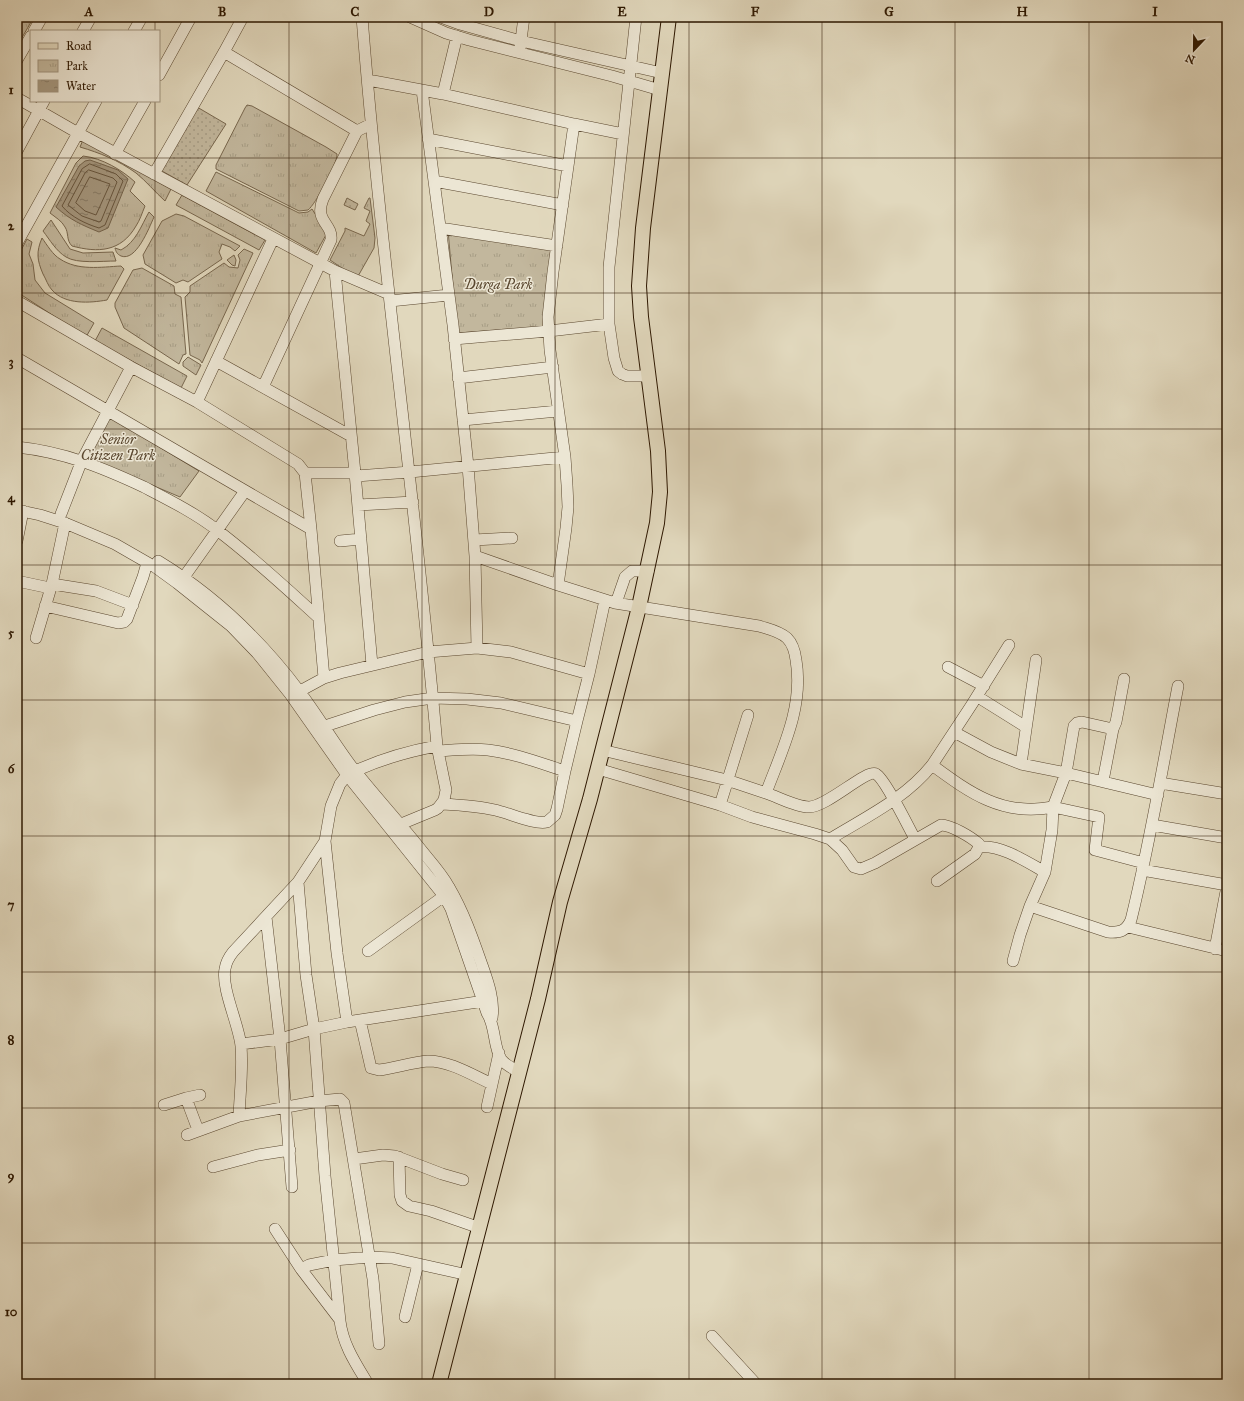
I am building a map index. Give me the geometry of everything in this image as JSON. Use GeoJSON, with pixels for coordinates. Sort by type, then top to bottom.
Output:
{"type":"FeatureCollection","features":[{"type":"Feature","properties":{"kind":"main road"},"geometry":{"type":"LineString","coordinates":[[439,1384],[538,999],[560,902],[598,769],[648,571],[657,523],[660,492],[658,451],[641,317],[639,286],[643,228],[669,17]]}},
{"type":"Feature","properties":{"kind":"street"},"geometry":{"type":"LineString","coordinates":[[35,30],[42,17]]}},
{"type":"Feature","properties":{"kind":"street"},"geometry":{"type":"LineString","coordinates":[[84,30],[91,17]]}},
{"type":"Feature","properties":{"kind":"street"},"geometry":{"type":"LineString","coordinates":[[135,30],[142,17]]}},
{"type":"Feature","properties":{"kind":"street"},"geometry":{"type":"LineString","coordinates":[[160,73],[191,17]]}},
{"type":"Feature","properties":{"kind":"street"},"geometry":{"type":"LineString","coordinates":[[154,174],[243,17]]}},
{"type":"Feature","properties":{"kind":"street"},"geometry":{"type":"LineString","coordinates":[[362,17],[371,124],[410,472],[438,748],[446,790],[446,795],[442,804],[434,810],[396,827]]}},
{"type":"Feature","properties":{"kind":"street"},"geometry":{"type":"LineString","coordinates":[[410,17],[456,36],[660,90]]}},
{"type":"Feature","properties":{"kind":"street"},"geometry":{"type":"LineString","coordinates":[[441,17],[460,24],[521,41],[662,73]]}},
{"type":"Feature","properties":{"kind":"street"},"geometry":{"type":"LineString","coordinates":[[519,53],[524,17]]}},
{"type":"Feature","properties":{"kind":"street"},"geometry":{"type":"LineString","coordinates":[[636,17],[609,267],[609,324],[614,358],[618,371],[627,376],[649,376]]}},
{"type":"Feature","properties":{"kind":"street"},"geometry":{"type":"LineString","coordinates":[[443,94],[456,36]]}},
{"type":"Feature","properties":{"kind":"street"},"geometry":{"type":"LineString","coordinates":[[17,60],[30,38]]}},
{"type":"Feature","properties":{"kind":"street"},"geometry":{"type":"LineString","coordinates":[[224,52],[357,131]]}},
{"type":"Feature","properties":{"kind":"street"},"geometry":{"type":"LineString","coordinates":[[368,80],[443,94],[623,134]]}},
{"type":"Feature","properties":{"kind":"street"},"geometry":{"type":"LineString","coordinates":[[422,90],[449,295],[468,466],[475,556],[477,648]]}},
{"type":"Feature","properties":{"kind":"street"},"geometry":{"type":"LineString","coordinates":[[17,98],[41,106],[78,133],[115,154],[320,264],[390,298],[449,295]]}},
{"type":"Feature","properties":{"kind":"street"},"geometry":{"type":"LineString","coordinates":[[17,243],[95,102]]}},
{"type":"Feature","properties":{"kind":"street"},"geometry":{"type":"LineString","coordinates":[[115,154],[144,102]]}},
{"type":"Feature","properties":{"kind":"street"},"geometry":{"type":"LineString","coordinates":[[17,151],[41,106]]}},
{"type":"Feature","properties":{"kind":"street"},"geometry":{"type":"LineString","coordinates":[[263,387],[328,247],[331,236],[330,231],[322,219],[320,207],[357,131],[371,124]]}},
{"type":"Feature","properties":{"kind":"street"},"geometry":{"type":"LineString","coordinates":[[558,585],[565,543],[568,507],[565,457],[549,331],[549,304],[574,124]]}},
{"type":"Feature","properties":{"kind":"street"},"geometry":{"type":"LineString","coordinates":[[428,139],[568,166]]}},
{"type":"Feature","properties":{"kind":"street"},"geometry":{"type":"LineString","coordinates":[[434,181],[563,205]]}},
{"type":"Feature","properties":{"kind":"street"},"geometry":{"type":"LineString","coordinates":[[440,228],[557,246]]}},
{"type":"Feature","properties":{"kind":"street"},"geometry":{"type":"LineString","coordinates":[[197,402],[274,239]]}},
{"type":"Feature","properties":{"kind":"street"},"geometry":{"type":"LineString","coordinates":[[335,271],[372,665]]}},
{"type":"Feature","properties":{"kind":"street"},"geometry":{"type":"LineString","coordinates":[[17,301],[131,367],[197,402],[298,464],[305,474],[324,678]]}},
{"type":"Feature","properties":{"kind":"street"},"geometry":{"type":"LineString","coordinates":[[454,339],[609,324]]}},
{"type":"Feature","properties":{"kind":"street"},"geometry":{"type":"LineString","coordinates":[[17,358],[311,529]]}},
{"type":"Feature","properties":{"kind":"street"},"geometry":{"type":"LineString","coordinates":[[216,362],[351,436]]}},
{"type":"Feature","properties":{"kind":"street"},"geometry":{"type":"LineString","coordinates":[[36,638],[51,586],[63,518],[82,460],[131,367]]}},
{"type":"Feature","properties":{"kind":"street"},"geometry":{"type":"LineString","coordinates":[[458,378],[553,367]]}},
{"type":"Feature","properties":{"kind":"street"},"geometry":{"type":"LineString","coordinates":[[463,420],[558,411]]}},
{"type":"Feature","properties":{"kind":"street"},"geometry":{"type":"LineString","coordinates":[[17,447],[82,460],[123,477],[188,511],[217,530],[262,566],[319,618]]}},
{"type":"Feature","properties":{"kind":"street"},"geometry":{"type":"LineString","coordinates":[[305,474],[355,475],[410,472],[565,457]]}},
{"type":"Feature","properties":{"kind":"street"},"geometry":{"type":"LineString","coordinates":[[184,577],[245,491]]}},
{"type":"Feature","properties":{"kind":"street"},"geometry":{"type":"LineString","coordinates":[[358,505],[413,502]]}},
{"type":"Feature","properties":{"kind":"street"},"geometry":{"type":"LineString","coordinates":[[17,541],[19,509],[63,518],[119,539],[184,577],[242,626],[275,662],[300,692],[324,726],[351,773]]}},
{"type":"Feature","properties":{"kind":"street"},"geometry":{"type":"LineString","coordinates":[[63,518],[115,544],[147,563],[177,583],[231,626],[257,653],[351,773],[396,827],[448,885],[460,907],[486,978],[493,1010],[492,1020],[498,1053],[502,1060],[519,1072]]}},
{"type":"Feature","properties":{"kind":"street"},"geometry":{"type":"LineString","coordinates":[[474,540],[512,538]]}},
{"type":"Feature","properties":{"kind":"street"},"geometry":{"type":"LineString","coordinates":[[340,541],[361,540]]}},
{"type":"Feature","properties":{"kind":"street"},"geometry":{"type":"LineString","coordinates":[[475,556],[558,585],[616,603],[759,626],[780,633],[792,643],[798,679],[795,709],[791,728],[766,793]]}},
{"type":"Feature","properties":{"kind":"street"},"geometry":{"type":"LineString","coordinates":[[45,606],[118,623],[124,622],[127,619],[133,605],[147,563]]}},
{"type":"Feature","properties":{"kind":"street"},"geometry":{"type":"LineString","coordinates":[[616,603],[624,577],[632,571],[648,571]]}},
{"type":"Feature","properties":{"kind":"street"},"geometry":{"type":"LineString","coordinates":[[17,581],[96,591],[133,605]]}},
{"type":"Feature","properties":{"kind":"street"},"geometry":{"type":"LineString","coordinates":[[442,804],[496,810],[537,822],[547,822],[555,815],[605,600]]}},
{"type":"Feature","properties":{"kind":"street"},"geometry":{"type":"LineString","coordinates":[[830,839],[894,800],[925,774],[978,697],[1009,645]]}},
{"type":"Feature","properties":{"kind":"street"},"geometry":{"type":"LineString","coordinates":[[300,692],[324,678],[372,665],[428,652],[477,648],[511,652],[589,674]]}},
{"type":"Feature","properties":{"kind":"street"},"geometry":{"type":"LineString","coordinates":[[1021,764],[1036,660]]}},
{"type":"Feature","properties":{"kind":"street"},"geometry":{"type":"LineString","coordinates":[[948,667],[984,686]]}},
{"type":"Feature","properties":{"kind":"street"},"geometry":{"type":"LineString","coordinates":[[1103,781],[1112,729],[1116,722],[1124,679]]}},
{"type":"Feature","properties":{"kind":"street"},"geometry":{"type":"LineString","coordinates":[[1030,906],[1108,932],[1117,933],[1128,927],[1131,920],[1152,825],[1178,686]]}},
{"type":"Feature","properties":{"kind":"street"},"geometry":{"type":"LineString","coordinates":[[978,697],[1026,727]]}},
{"type":"Feature","properties":{"kind":"street"},"geometry":{"type":"LineString","coordinates":[[324,726],[399,703],[433,698],[467,699],[501,703],[577,721]]}},
{"type":"Feature","properties":{"kind":"street"},"geometry":{"type":"LineString","coordinates":[[720,805],[748,715]]}},
{"type":"Feature","properties":{"kind":"street"},"geometry":{"type":"LineString","coordinates":[[1013,961],[1020,934],[1030,906],[1045,872],[1052,830],[1053,807],[1066,773],[1074,726],[1077,723],[1082,722],[1112,729]]}},
{"type":"Feature","properties":{"kind":"street"},"geometry":{"type":"LineString","coordinates":[[954,732],[991,752],[1021,764],[1103,781],[1158,795]]}},
{"type":"Feature","properties":{"kind":"street"},"geometry":{"type":"LineString","coordinates":[[347,1022],[337,953],[325,841],[332,802],[340,784],[351,773],[374,762],[406,752],[438,748],[488,750],[565,770]]}},
{"type":"Feature","properties":{"kind":"street"},"geometry":{"type":"LineString","coordinates":[[602,750],[727,780],[800,806],[809,807],[816,806],[828,800],[871,773],[875,774],[879,776],[894,800],[915,839]]}},
{"type":"Feature","properties":{"kind":"street"},"geometry":{"type":"LineString","coordinates":[[932,765],[964,788],[989,802],[1037,810],[1053,807],[1099,817],[1095,850],[1143,867],[1227,885],[1216,949]]}},
{"type":"Feature","properties":{"kind":"street"},"geometry":{"type":"LineString","coordinates":[[598,769],[720,805],[752,817],[830,839],[842,850],[854,867],[861,869],[875,863],[936,826],[945,825],[977,842],[979,847]]}},
{"type":"Feature","properties":{"kind":"street"},"geometry":{"type":"LineString","coordinates":[[1160,783],[1227,794]]}},
{"type":"Feature","properties":{"kind":"street"},"geometry":{"type":"LineString","coordinates":[[1152,825],[1227,838]]}},
{"type":"Feature","properties":{"kind":"street"},"geometry":{"type":"LineString","coordinates":[[396,827],[444,896],[451,909],[487,1013],[492,1020]]}},
{"type":"Feature","properties":{"kind":"street"},"geometry":{"type":"LineString","coordinates":[[239,1116],[242,1070],[241,1044],[225,981],[224,970],[233,952],[298,882],[325,841]]}},
{"type":"Feature","properties":{"kind":"street"},"geometry":{"type":"LineString","coordinates":[[979,847],[986,846],[1001,850],[1045,872]]}},
{"type":"Feature","properties":{"kind":"street"},"geometry":{"type":"LineString","coordinates":[[937,881],[975,854],[979,847]]}},
{"type":"Feature","properties":{"kind":"street"},"geometry":{"type":"LineString","coordinates":[[298,882],[306,975],[314,1029],[319,1101],[340,1321],[346,1346],[368,1384]]}},
{"type":"Feature","properties":{"kind":"street"},"geometry":{"type":"LineString","coordinates":[[368,951],[444,896]]}},
{"type":"Feature","properties":{"kind":"street"},"geometry":{"type":"LineString","coordinates":[[266,916],[280,1039],[292,1187]]}},
{"type":"Feature","properties":{"kind":"street"},"geometry":{"type":"LineString","coordinates":[[1128,927],[1227,952]]}},
{"type":"Feature","properties":{"kind":"street"},"geometry":{"type":"LineString","coordinates":[[241,1044],[280,1039],[314,1029],[347,1022],[484,1001]]}},
{"type":"Feature","properties":{"kind":"street"},"geometry":{"type":"LineString","coordinates":[[360,1020],[371,1068],[379,1070],[427,1061],[438,1062],[457,1068],[492,1084]]}},
{"type":"Feature","properties":{"kind":"street"},"geometry":{"type":"LineString","coordinates":[[487,1107],[498,1053]]}},
{"type":"Feature","properties":{"kind":"street"},"geometry":{"type":"LineString","coordinates":[[164,1105],[200,1095]]}},
{"type":"Feature","properties":{"kind":"street"},"geometry":{"type":"LineString","coordinates":[[186,1098],[198,1130]]}},
{"type":"Feature","properties":{"kind":"street"},"geometry":{"type":"LineString","coordinates":[[187,1135],[239,1116],[319,1101],[340,1099],[344,1103],[370,1257],[378,1344]]}},
{"type":"Feature","properties":{"kind":"street"},"geometry":{"type":"LineString","coordinates":[[213,1167],[258,1155],[290,1150]]}},
{"type":"Feature","properties":{"kind":"street"},"geometry":{"type":"LineString","coordinates":[[354,1160],[383,1156],[399,1157],[463,1180]]}},
{"type":"Feature","properties":{"kind":"street"},"geometry":{"type":"LineString","coordinates":[[399,1157],[400,1195],[404,1204],[431,1211],[480,1228]]}},
{"type":"Feature","properties":{"kind":"street"},"geometry":{"type":"LineString","coordinates":[[275,1229],[301,1270],[340,1321]]}},
{"type":"Feature","properties":{"kind":"street"},"geometry":{"type":"LineString","coordinates":[[301,1270],[309,1265],[334,1260],[370,1257],[392,1258],[468,1275]]}},
{"type":"Feature","properties":{"kind":"street"},"geometry":{"type":"LineString","coordinates":[[405,1317],[418,1264]]}},
{"type":"Feature","properties":{"kind":"street"},"geometry":{"type":"LineString","coordinates":[[712,1336],[756,1384]]}},
{"type":"Feature","properties":{"kind":"green space"},"geometry":{"type":"Polygon","coordinates":[[[17,17],[34,17],[17,46],[17,17]]]}},
{"type":"Feature","properties":{"kind":"green space"},"geometry":{"type":"Polygon","coordinates":[[[247,105],[252,106],[337,154],[334,166],[326,184],[308,210],[299,211],[216,169],[216,165],[247,105]]]}},
{"type":"Feature","properties":{"kind":"green space"},"geometry":{"type":"Polygon","coordinates":[[[197,107],[226,124],[187,185],[162,171],[161,167],[197,107]]]}},
{"type":"Feature","properties":{"kind":"green space"},"geometry":{"type":"Polygon","coordinates":[[[83,140],[171,189],[165,201],[140,176],[129,168],[109,157],[80,147],[83,140]]]}},
{"type":"Feature","properties":{"kind":"green space"},"geometry":{"type":"Polygon","coordinates":[[[83,156],[97,159],[118,169],[135,182],[130,191],[145,206],[139,221],[130,235],[116,246],[100,250],[72,246],[64,225],[50,213],[76,163],[83,156]]]}},
{"type":"Feature","properties":{"kind":"green space"},"geometry":{"type":"Polygon","coordinates":[[[216,172],[299,213],[308,212],[312,209],[327,233],[316,253],[206,191],[216,172]]]}},
{"type":"Feature","properties":{"kind":"green space"},"geometry":{"type":"Polygon","coordinates":[[[182,195],[265,240],[259,250],[176,205],[182,195]]]}},
{"type":"Feature","properties":{"kind":"green space"},"geometry":{"type":"Polygon","coordinates":[[[347,198],[358,204],[355,210],[344,205],[347,198]]]}},
{"type":"Feature","properties":{"kind":"green space"},"geometry":{"type":"Polygon","coordinates":[[[369,198],[375,238],[374,248],[357,278],[330,260],[345,231],[345,228],[364,236],[370,224],[366,221],[370,211],[364,208],[369,198]]]}},
{"type":"Feature","properties":{"kind":"green space"},"geometry":{"type":"Polygon","coordinates":[[[149,212],[154,217],[141,243],[132,254],[121,256],[116,252],[115,248],[121,250],[131,243],[149,212]]]}},
{"type":"Feature","properties":{"kind":"green space"},"geometry":{"type":"Polygon","coordinates":[[[176,214],[184,216],[240,246],[235,251],[222,244],[219,252],[222,259],[188,282],[183,280],[176,283],[145,264],[143,255],[162,221],[176,214]]]}},
{"type":"Feature","properties":{"kind":"green space"},"geometry":{"type":"Polygon","coordinates":[[[51,220],[70,249],[83,253],[113,252],[116,261],[76,261],[62,255],[43,231],[51,220]]]}},
{"type":"Feature","properties":{"kind":"green space","name":"Durga Park"},"geometry":{"type":"Polygon","coordinates":[[[448,230],[551,247],[544,327],[457,333],[448,230]]]}},
{"type":"Feature","properties":{"kind":"green space"},"geometry":{"type":"Polygon","coordinates":[[[42,238],[55,255],[67,263],[82,267],[121,266],[124,269],[107,300],[78,302],[71,301],[57,295],[48,284],[39,264],[38,252],[42,238]]]}},
{"type":"Feature","properties":{"kind":"green space"},"geometry":{"type":"Polygon","coordinates":[[[27,239],[32,242],[29,254],[33,264],[35,280],[45,293],[94,323],[86,337],[17,292],[17,258],[27,239]]]}},
{"type":"Feature","properties":{"kind":"green space"},"geometry":{"type":"Polygon","coordinates":[[[244,249],[253,253],[202,363],[200,360],[190,355],[185,297],[190,292],[190,286],[224,263],[229,267],[238,268],[240,260],[238,255],[244,249]]]}},
{"type":"Feature","properties":{"kind":"green space"},"geometry":{"type":"Polygon","coordinates":[[[234,255],[236,260],[235,266],[227,260],[234,255]]]}},
{"type":"Feature","properties":{"kind":"green space"},"geometry":{"type":"Polygon","coordinates":[[[142,268],[174,286],[175,294],[181,297],[186,354],[183,355],[179,364],[124,328],[115,307],[115,303],[133,270],[142,268]]]}},
{"type":"Feature","properties":{"kind":"green space"},"geometry":{"type":"Polygon","coordinates":[[[102,328],[187,376],[181,388],[95,341],[102,328]]]}},
{"type":"Feature","properties":{"kind":"green space"},"geometry":{"type":"Polygon","coordinates":[[[188,357],[201,365],[196,375],[183,366],[183,362],[188,357]]]}},
{"type":"Feature","properties":{"kind":"green space","name":"Senior Citizen Park"},"geometry":{"type":"Polygon","coordinates":[[[108,416],[199,471],[180,497],[88,458],[108,416]]]}},
{"type":"Feature","properties":{"kind":"water"},"geometry":{"type":"Polygon","coordinates":[[[90,160],[118,170],[128,179],[108,228],[99,232],[76,222],[56,207],[79,166],[85,161],[90,160]]]}}]}
